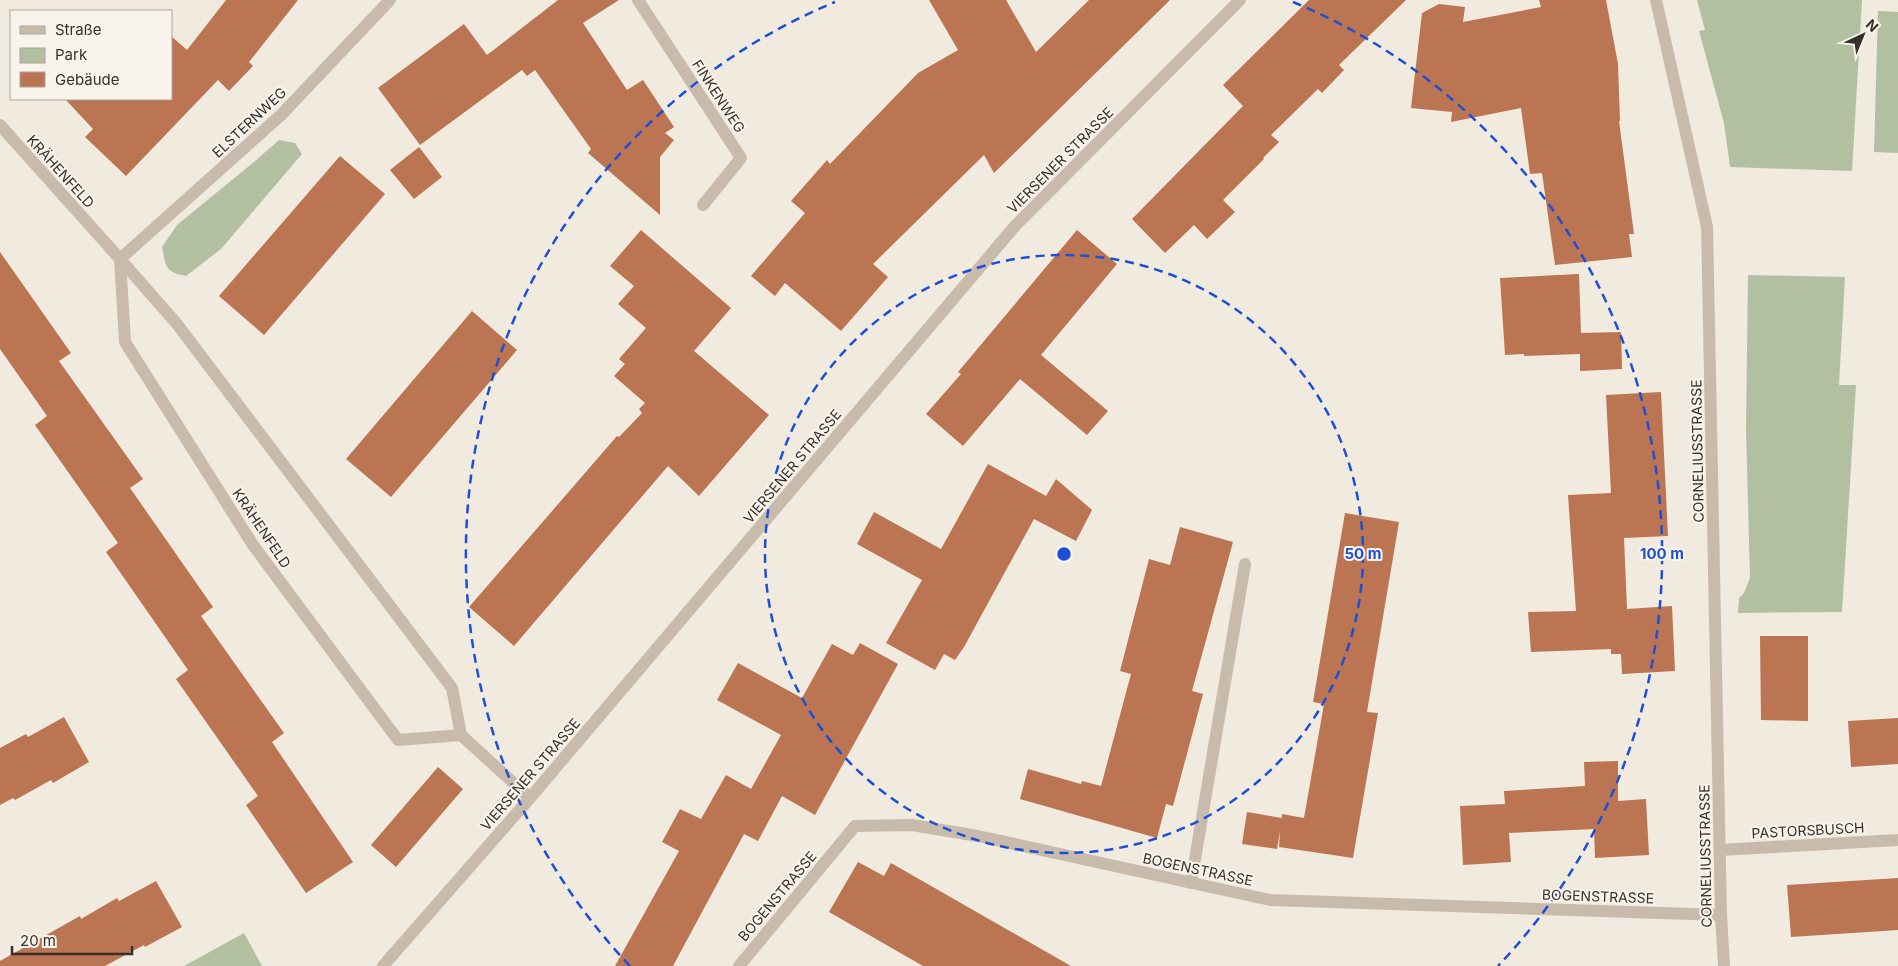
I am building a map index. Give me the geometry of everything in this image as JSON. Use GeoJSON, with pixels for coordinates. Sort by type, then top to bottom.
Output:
{"type":"FeatureCollection","features":[{"type":"Feature","properties":{"kind":"street","name":"ELSTERNWEG"},"geometry":{"type":"LineString","coordinates":[[120,259],[282,115],[390,0]]}},
{"type":"Feature","properties":{"kind":"street","name":"FINKENWEG"},"geometry":{"type":"LineString","coordinates":[[638,0],[741,158],[703,205]]}},
{"type":"Feature","properties":{"kind":"street","name":"VIERSENER STRASSE"},"geometry":{"type":"LineString","coordinates":[[383,966],[530,798],[1015,226],[1240,0]]}},
{"type":"Feature","properties":{"kind":"street","name":"CORNELIUSSTRASSE"},"geometry":{"type":"LineString","coordinates":[[1656,0],[1707,227],[1721,915],[1724,966]]}},
{"type":"Feature","properties":{"kind":"street","name":"KRÄHENFELD"},"geometry":{"type":"LineString","coordinates":[[0,126],[120,259],[177,324],[452,688],[461,735],[398,740],[253,545],[125,342],[120,259]]}},
{"type":"Feature","properties":{"kind":"street"},"geometry":{"type":"LineString","coordinates":[[1191,883],[1246,564]]}},
{"type":"Feature","properties":{"kind":"street"},"geometry":{"type":"LineString","coordinates":[[461,735],[530,798]]}},
{"type":"Feature","properties":{"kind":"street","name":"BOGENSTRASSE"},"geometry":{"type":"LineString","coordinates":[[739,966],[855,826],[912,825],[969,834],[1270,900],[1721,915]]}},
{"type":"Feature","properties":{"kind":"street","name":"PASTORSBUSCH"},"geometry":{"type":"LineString","coordinates":[[1720,850],[1898,840]]}},
{"type":"Feature","properties":{"kind":"green space"},"geometry":{"type":"Polygon","coordinates":[[[1697,0],[1862,0],[1852,171],[1730,167],[1724,123],[1699,31],[1705,30],[1697,0]]]}},
{"type":"Feature","properties":{"kind":"green space"},"geometry":{"type":"Polygon","coordinates":[[[1878,11],[1898,12],[1898,153],[1874,152],[1878,11]]]}},
{"type":"Feature","properties":{"kind":"green space"},"geometry":{"type":"Polygon","coordinates":[[[279,140],[295,143],[302,154],[221,249],[186,276],[170,270],[166,264],[162,247],[177,225],[279,140]]]}},
{"type":"Feature","properties":{"kind":"green space"},"geometry":{"type":"Polygon","coordinates":[[[1748,275],[1845,277],[1839,385],[1856,385],[1842,612],[1738,613],[1739,598],[1744,593],[1750,578],[1746,428],[1748,275]]]}},
{"type":"Feature","properties":{"kind":"green space"},"geometry":{"type":"Polygon","coordinates":[[[244,933],[262,966],[184,966],[244,933]]]}},
{"type":"Feature","properties":{"kind":"building"},"geometry":{"type":"Polygon","coordinates":[[[226,0],[298,0],[249,62],[253,66],[229,91],[218,80],[126,176],[85,137],[93,129],[66,100],[172,100],[172,37],[187,50],[226,0]]]}},
{"type":"Feature","properties":{"kind":"building"},"geometry":{"type":"Polygon","coordinates":[[[558,0],[619,0],[583,23],[627,90],[643,80],[674,127],[665,133],[674,140],[660,157],[660,215],[588,153],[591,149],[535,70],[527,76],[522,70],[420,145],[378,88],[464,24],[487,55],[558,0]]]}},
{"type":"Feature","properties":{"kind":"building"},"geometry":{"type":"Polygon","coordinates":[[[929,0],[1006,0],[1036,52],[1089,0],[1170,0],[994,173],[984,155],[873,264],[888,277],[841,331],[785,283],[775,296],[751,276],[805,213],[791,201],[827,160],[830,164],[918,73],[958,50],[929,0]]]}},
{"type":"Feature","properties":{"kind":"building"},"geometry":{"type":"Polygon","coordinates":[[[1309,0],[1406,0],[1339,65],[1344,70],[1322,93],[1318,89],[1271,135],[1279,142],[1223,200],[1235,212],[1207,239],[1194,225],[1165,253],[1132,219],[1243,106],[1223,85],[1309,0]]]}},
{"type":"Feature","properties":{"kind":"building"},"geometry":{"type":"Polygon","coordinates":[[[1539,0],[1606,0],[1618,64],[1619,121],[1634,234],[1629,234],[1632,257],[1555,265],[1542,173],[1530,174],[1521,108],[1451,122],[1452,112],[1411,108],[1422,13],[1439,4],[1465,7],[1463,22],[1541,7],[1539,0]]]}},
{"type":"Feature","properties":{"kind":"building"},"geometry":{"type":"Polygon","coordinates":[[[419,147],[442,177],[414,199],[390,170],[419,147]]]}},
{"type":"Feature","properties":{"kind":"building"},"geometry":{"type":"Polygon","coordinates":[[[340,156],[385,194],[264,335],[219,296],[340,156]]]}},
{"type":"Feature","properties":{"kind":"building"},"geometry":{"type":"Polygon","coordinates":[[[641,230],[731,308],[694,351],[769,415],[699,496],[668,466],[514,646],[469,607],[617,436],[619,437],[642,413],[639,409],[645,403],[614,376],[625,364],[619,359],[646,328],[618,304],[634,286],[610,266],[641,230]]]}},
{"type":"Feature","properties":{"kind":"building"},"geometry":{"type":"Polygon","coordinates":[[[1077,230],[1117,264],[1041,355],[1108,411],[1087,435],[1020,379],[963,446],[926,414],[961,374],[958,372],[1077,230]]]}},
{"type":"Feature","properties":{"kind":"building"},"geometry":{"type":"Polygon","coordinates":[[[0,252],[71,353],[59,361],[143,479],[130,488],[213,607],[201,616],[284,733],[272,742],[353,862],[306,893],[246,805],[258,796],[176,679],[188,670],[106,552],[118,543],[35,425],[47,416],[0,349],[0,252]]]}},
{"type":"Feature","properties":{"kind":"building"},"geometry":{"type":"Polygon","coordinates":[[[1579,274],[1581,333],[1621,332],[1622,369],[1580,371],[1580,354],[1505,355],[1500,278],[1579,274]]]}},
{"type":"Feature","properties":{"kind":"building"},"geometry":{"type":"Polygon","coordinates":[[[472,311],[517,350],[391,497],[346,459],[472,311]]]}},
{"type":"Feature","properties":{"kind":"building"},"geometry":{"type":"Polygon","coordinates":[[[1661,392],[1668,536],[1624,538],[1627,609],[1672,606],[1675,671],[1622,674],[1621,654],[1611,654],[1611,649],[1531,652],[1528,612],[1576,611],[1568,495],[1611,493],[1606,395],[1661,392]]]}},
{"type":"Feature","properties":{"kind":"building"},"geometry":{"type":"Polygon","coordinates":[[[988,464],[1046,496],[1056,479],[1092,510],[1076,541],[1034,519],[964,647],[955,660],[944,654],[935,670],[886,643],[922,580],[857,544],[874,512],[941,549],[988,464]]]}},
{"type":"Feature","properties":{"kind":"building"},"geometry":{"type":"Polygon","coordinates":[[[1345,513],[1399,522],[1367,712],[1378,713],[1353,858],[1279,847],[1280,831],[1277,849],[1242,844],[1247,812],[1282,818],[1282,814],[1304,818],[1324,704],[1313,702],[1345,513]]]}},
{"type":"Feature","properties":{"kind":"building"},"geometry":{"type":"Polygon","coordinates":[[[1180,527],[1233,542],[1192,691],[1203,694],[1173,806],[1166,804],[1157,838],[1020,799],[1028,769],[1081,784],[1082,781],[1101,786],[1131,674],[1120,671],[1149,559],[1170,565],[1180,527]]]}},
{"type":"Feature","properties":{"kind":"building"},"geometry":{"type":"Polygon","coordinates":[[[1760,636],[1808,636],[1808,721],[1761,720],[1760,636]]]}},
{"type":"Feature","properties":{"kind":"building"},"geometry":{"type":"Polygon","coordinates":[[[860,643],[898,664],[815,815],[782,796],[758,841],[744,834],[673,966],[615,966],[679,851],[662,842],[680,809],[701,819],[726,775],[751,789],[781,735],[717,700],[738,663],[802,698],[832,644],[853,655],[860,643]]]}},
{"type":"Feature","properties":{"kind":"building"},"geometry":{"type":"Polygon","coordinates":[[[64,717],[89,762],[53,783],[51,780],[15,800],[13,798],[0,805],[0,748],[26,734],[28,737],[64,717]]]}},
{"type":"Feature","properties":{"kind":"building"},"geometry":{"type":"Polygon","coordinates":[[[1898,718],[1898,764],[1851,767],[1848,721],[1898,718]]]}},
{"type":"Feature","properties":{"kind":"building"},"geometry":{"type":"Polygon","coordinates":[[[1618,761],[1618,801],[1646,799],[1649,855],[1595,858],[1594,829],[1509,833],[1511,862],[1463,865],[1460,806],[1505,804],[1504,791],[1585,786],[1584,762],[1618,761]]]}},
{"type":"Feature","properties":{"kind":"building"},"geometry":{"type":"Polygon","coordinates":[[[438,767],[463,789],[396,867],[371,845],[438,767]]]}},
{"type":"Feature","properties":{"kind":"building"},"geometry":{"type":"Polygon","coordinates":[[[858,862],[884,876],[891,863],[1071,966],[923,966],[829,912],[858,862]]]}},
{"type":"Feature","properties":{"kind":"building"},"geometry":{"type":"Polygon","coordinates":[[[1898,878],[1898,930],[1791,937],[1787,885],[1898,878]]]}},
{"type":"Feature","properties":{"kind":"building"},"geometry":{"type":"Polygon","coordinates":[[[156,881],[182,927],[105,966],[0,966],[0,961],[80,916],[81,919],[117,898],[119,901],[156,881]]]}}]}
